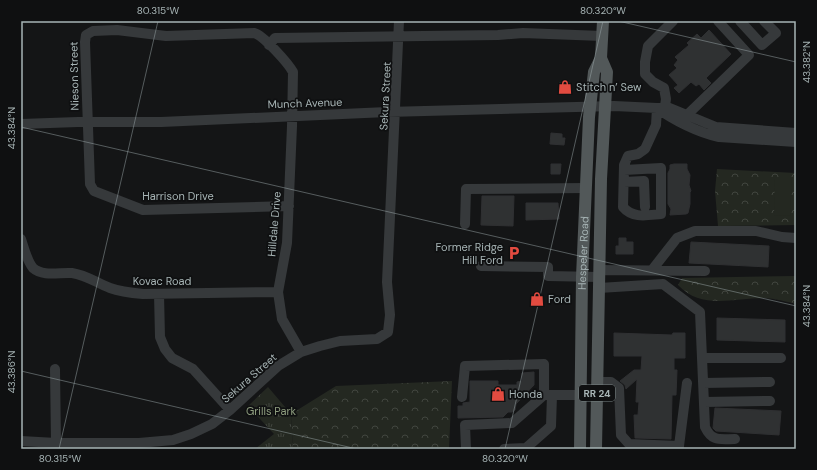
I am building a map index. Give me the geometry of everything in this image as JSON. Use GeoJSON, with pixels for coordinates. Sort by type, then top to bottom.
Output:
{"type":"FeatureCollection","features":[{"type":"Feature","properties":{"kind":"main road","name":"Hespeler Road"},"geometry":{"type":"LineString","coordinates":[[580,449],[582,277],[590,106],[594,72],[601,58],[603,21]]}},
{"type":"Feature","properties":{"kind":"main road","name":"Hespeler Road"},"geometry":{"type":"LineString","coordinates":[[596,449],[601,179],[607,72],[601,58]]}},
{"type":"Feature","properties":{"kind":"street","name":"Sekura Street"},"geometry":{"type":"LineString","coordinates":[[21,441],[56,443],[139,443],[173,440],[191,434],[212,424],[230,410],[278,366],[301,352],[340,341],[377,339],[388,332],[390,315],[387,282],[400,36],[399,21]]}},
{"type":"Feature","properties":{"kind":"street"},"geometry":{"type":"LineString","coordinates":[[624,170],[661,168],[661,214],[636,215],[627,212],[623,207],[624,164],[628,156],[638,154],[645,149],[656,125],[661,107],[666,99],[664,88],[653,82],[645,74],[645,62],[648,46],[673,21]]}},
{"type":"Feature","properties":{"kind":"street"},"geometry":{"type":"LineString","coordinates":[[688,115],[749,55],[718,21]]}},
{"type":"Feature","properties":{"kind":"street"},"geometry":{"type":"LineString","coordinates":[[740,21],[762,46],[776,33],[764,21]]}},
{"type":"Feature","properties":{"kind":"street","name":"Nieson Street"},"geometry":{"type":"LineString","coordinates":[[87,121],[86,35],[93,31],[117,30],[166,36],[258,34],[293,72],[292,116]]}},
{"type":"Feature","properties":{"kind":"street"},"geometry":{"type":"LineString","coordinates":[[269,45],[275,38],[498,35],[523,33],[602,36]]}},
{"type":"Feature","properties":{"kind":"street","name":"Munch Avenue"},"geometry":{"type":"LineString","coordinates":[[21,124],[87,121],[161,122],[396,112],[590,106],[661,107]]}},
{"type":"Feature","properties":{"kind":"street"},"geometry":{"type":"LineString","coordinates":[[661,107],[688,115],[716,127],[796,133]]}},
{"type":"Feature","properties":{"kind":"street"},"geometry":{"type":"LineString","coordinates":[[661,107],[668,115],[711,135],[719,137],[796,142]]}},
{"type":"Feature","properties":{"kind":"street","name":"Hilldale Drive"},"geometry":{"type":"LineString","coordinates":[[292,116],[287,243],[278,292],[282,319],[301,352]]}},
{"type":"Feature","properties":{"kind":"street","name":"Harrison Drive"},"geometry":{"type":"LineString","coordinates":[[87,121],[90,184],[94,191],[143,210],[289,206]]}},
{"type":"Feature","properties":{"kind":"street"},"geometry":{"type":"LineString","coordinates":[[624,182],[644,181],[644,207]]}},
{"type":"Feature","properties":{"kind":"street"},"geometry":{"type":"LineString","coordinates":[[465,224],[466,189],[586,188]]}},
{"type":"Feature","properties":{"kind":"street"},"geometry":{"type":"LineString","coordinates":[[652,270],[677,238],[695,231],[756,231],[782,237],[796,238]]}},
{"type":"Feature","properties":{"kind":"street","name":"Kovac Road"},"geometry":{"type":"LineString","coordinates":[[21,239],[30,262],[39,272],[72,274],[85,277],[109,288],[128,293],[159,294],[278,292]]}},
{"type":"Feature","properties":{"kind":"street"},"geometry":{"type":"LineString","coordinates":[[481,266],[548,267],[548,276],[599,278],[663,284],[700,312],[705,427],[709,435],[714,438],[735,439]]}},
{"type":"Feature","properties":{"kind":"street"},"geometry":{"type":"LineString","coordinates":[[599,278],[652,270],[705,271]]}},
{"type":"Feature","properties":{"kind":"street"},"geometry":{"type":"LineString","coordinates":[[159,294],[160,337],[165,350],[172,358],[193,369],[230,410]]}},
{"type":"Feature","properties":{"kind":"street"},"geometry":{"type":"LineString","coordinates":[[702,358],[781,358]]}},
{"type":"Feature","properties":{"kind":"street"},"geometry":{"type":"LineString","coordinates":[[462,397],[465,366],[544,364],[551,426],[526,448],[504,449]]}},
{"type":"Feature","properties":{"kind":"street"},"geometry":{"type":"LineString","coordinates":[[55,369],[56,443]]}},
{"type":"Feature","properties":{"kind":"street"},"geometry":{"type":"LineString","coordinates":[[597,382],[611,382],[618,388],[621,435],[629,444],[679,446],[687,383]]}},
{"type":"Feature","properties":{"kind":"street"},"geometry":{"type":"LineString","coordinates":[[703,383],[770,382]]}},
{"type":"Feature","properties":{"kind":"street"},"geometry":{"type":"LineString","coordinates":[[466,449],[465,425],[512,423],[548,395],[580,395]]}},
{"type":"Feature","properties":{"kind":"street"},"geometry":{"type":"LineString","coordinates":[[704,402],[770,401]]}},
{"type":"Feature","properties":{"kind":"green space"},"geometry":{"type":"Polygon","coordinates":[[[717,169],[796,173],[796,225],[718,226],[715,191],[717,169]]]}},
{"type":"Feature","properties":{"kind":"green space"},"geometry":{"type":"Polygon","coordinates":[[[775,178],[792,178],[790,216],[774,215],[775,178]]]}},
{"type":"Feature","properties":{"kind":"green space"},"geometry":{"type":"Polygon","coordinates":[[[796,276],[796,306],[793,303],[766,298],[718,301],[707,300],[697,298],[687,293],[678,285],[682,278],[796,276]]]}},
{"type":"Feature","properties":{"kind":"green space"},"geometry":{"type":"Polygon","coordinates":[[[452,381],[449,449],[293,449],[291,414],[336,386],[452,381]]]}},
{"type":"Feature","properties":{"kind":"green space","name":"Grills Park"},"geometry":{"type":"Polygon","coordinates":[[[268,387],[291,414],[293,449],[255,449],[274,434],[248,406],[268,387]]]}},
{"type":"Feature","properties":{"kind":"building"},"geometry":{"type":"Polygon","coordinates":[[[709,30],[731,54],[706,78],[711,83],[704,90],[699,84],[696,86],[691,82],[679,93],[674,88],[678,85],[669,75],[677,68],[674,65],[678,60],[675,57],[689,45],[687,43],[697,34],[701,38],[709,30]]]}},
{"type":"Feature","properties":{"kind":"building","name":"Stitch n’ Sew"},"geometry":{"type":"Polygon","coordinates":[[[569,82],[570,92],[560,92],[559,83],[569,82]]]}},
{"type":"Feature","properties":{"kind":"building"},"geometry":{"type":"Polygon","coordinates":[[[551,133],[562,134],[562,138],[565,138],[564,145],[550,144],[551,133]]]}},
{"type":"Feature","properties":{"kind":"building"},"geometry":{"type":"Polygon","coordinates":[[[551,164],[561,164],[560,174],[551,174],[551,164]]]}},
{"type":"Feature","properties":{"kind":"building"},"geometry":{"type":"Polygon","coordinates":[[[687,164],[687,169],[690,175],[690,204],[688,213],[686,214],[670,215],[671,209],[668,204],[668,173],[670,165],[687,164]]]}},
{"type":"Feature","properties":{"kind":"building"},"geometry":{"type":"Polygon","coordinates":[[[482,196],[514,196],[513,226],[481,225],[482,196]]]}},
{"type":"Feature","properties":{"kind":"building"},"geometry":{"type":"Polygon","coordinates":[[[526,203],[558,203],[559,219],[526,220],[526,203]]]}},
{"type":"Feature","properties":{"kind":"building"},"geometry":{"type":"Polygon","coordinates":[[[619,238],[626,238],[626,242],[633,242],[633,254],[616,254],[616,246],[619,246],[619,238]]]}},
{"type":"Feature","properties":{"kind":"building"},"geometry":{"type":"Polygon","coordinates":[[[691,242],[769,246],[768,267],[689,263],[691,242]]]}},
{"type":"Feature","properties":{"kind":"building"},"geometry":{"type":"Polygon","coordinates":[[[717,318],[785,320],[785,342],[717,340],[717,318]]]}},
{"type":"Feature","properties":{"kind":"building"},"geometry":{"type":"Polygon","coordinates":[[[614,333],[672,335],[673,333],[685,333],[685,358],[674,358],[674,370],[677,370],[676,395],[672,395],[671,439],[635,438],[634,415],[638,415],[639,402],[636,402],[637,379],[626,389],[625,385],[620,381],[634,370],[641,370],[642,356],[614,356],[614,333]]]}},
{"type":"Feature","properties":{"kind":"building","name":"Honda"},"geometry":{"type":"Polygon","coordinates":[[[534,372],[534,385],[516,404],[515,410],[512,412],[508,412],[503,417],[458,418],[458,406],[463,406],[463,403],[470,402],[470,381],[498,381],[498,385],[517,385],[517,382],[522,381],[522,373],[534,372]]]}},
{"type":"Feature","properties":{"kind":"building"},"geometry":{"type":"Polygon","coordinates":[[[715,408],[781,411],[779,435],[716,431],[713,428],[715,408]]]}},
{"type":"Feature","properties":{"kind":"place","name":"Stitch n’ Sew"},"geometry":{"type":"Point","coordinates":[565,87]}},
{"type":"Feature","properties":{"kind":"place","name":"Former Ridge Hill Ford"},"geometry":{"type":"Point","coordinates":[514,253]}},
{"type":"Feature","properties":{"kind":"place","name":"Ford"},"geometry":{"type":"Point","coordinates":[537,299]}},
{"type":"Feature","properties":{"kind":"place","name":"Honda"},"geometry":{"type":"Point","coordinates":[498,394]}}]}
